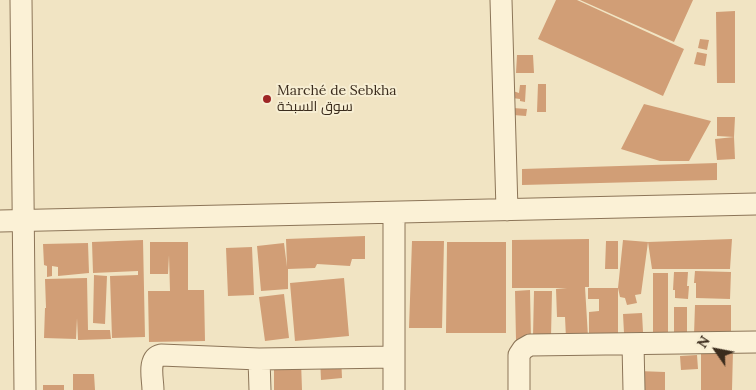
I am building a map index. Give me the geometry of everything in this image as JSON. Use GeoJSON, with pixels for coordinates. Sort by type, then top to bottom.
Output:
{"type":"FeatureCollection","features":[{"type":"Feature","properties":{"kind":"street"},"geometry":{"type":"LineString","coordinates":[[21,0],[25,390]]}},
{"type":"Feature","properties":{"kind":"street"},"geometry":{"type":"LineString","coordinates":[[501,0],[507,210]]}},
{"type":"Feature","properties":{"kind":"street"},"geometry":{"type":"LineString","coordinates":[[0,222],[756,204]]}},
{"type":"Feature","properties":{"kind":"street"},"geometry":{"type":"LineString","coordinates":[[394,213],[394,390]]}},
{"type":"Feature","properties":{"kind":"street"},"geometry":{"type":"LineString","coordinates":[[519,390],[519,355],[523,349],[530,345],[756,342]]}},
{"type":"Feature","properties":{"kind":"street"},"geometry":{"type":"LineString","coordinates":[[633,344],[634,390]]}},
{"type":"Feature","properties":{"kind":"street"},"geometry":{"type":"LineString","coordinates":[[153,390],[152,364],[154,358],[161,355],[259,359],[393,357]]}},
{"type":"Feature","properties":{"kind":"street"},"geometry":{"type":"LineString","coordinates":[[259,359],[260,390]]}},
{"type":"Feature","properties":{"kind":"building"},"geometry":{"type":"Polygon","coordinates":[[[556,0],[577,0],[684,49],[663,96],[538,39],[556,0]]]}},
{"type":"Feature","properties":{"kind":"building"},"geometry":{"type":"Polygon","coordinates":[[[580,0],[693,0],[674,42],[580,0]]]}},
{"type":"Feature","properties":{"kind":"building"},"geometry":{"type":"Polygon","coordinates":[[[735,11],[735,83],[717,83],[716,12],[735,11]]]}},
{"type":"Feature","properties":{"kind":"building"},"geometry":{"type":"Polygon","coordinates":[[[700,39],[709,40],[707,50],[698,48],[700,39]]]}},
{"type":"Feature","properties":{"kind":"building"},"geometry":{"type":"Polygon","coordinates":[[[697,52],[707,54],[705,66],[694,64],[697,52]]]}},
{"type":"Feature","properties":{"kind":"building"},"geometry":{"type":"Polygon","coordinates":[[[517,55],[533,55],[534,73],[516,73],[517,55]]]}},
{"type":"Feature","properties":{"kind":"building"},"geometry":{"type":"Polygon","coordinates":[[[538,84],[546,84],[546,112],[537,112],[538,84]]]}},
{"type":"Feature","properties":{"kind":"building"},"geometry":{"type":"Polygon","coordinates":[[[520,85],[526,85],[525,102],[512,98],[513,91],[519,93],[520,85]]]}},
{"type":"Feature","properties":{"kind":"building"},"geometry":{"type":"Polygon","coordinates":[[[644,104],[711,121],[689,161],[660,161],[621,149],[644,104]]]}},
{"type":"Feature","properties":{"kind":"building"},"geometry":{"type":"Polygon","coordinates":[[[513,108],[527,109],[526,116],[513,115],[513,108]]]}},
{"type":"Feature","properties":{"kind":"building"},"geometry":{"type":"Polygon","coordinates":[[[717,117],[735,117],[734,137],[717,136],[717,117]]]}},
{"type":"Feature","properties":{"kind":"building"},"geometry":{"type":"Polygon","coordinates":[[[734,137],[735,159],[717,160],[715,139],[734,137]]]}},
{"type":"Feature","properties":{"kind":"building"},"geometry":{"type":"Polygon","coordinates":[[[717,163],[717,180],[522,185],[522,169],[717,163]]]}},
{"type":"Feature","properties":{"kind":"building"},"geometry":{"type":"Polygon","coordinates":[[[365,236],[365,259],[352,259],[350,266],[317,264],[315,268],[288,269],[288,289],[261,291],[257,246],[284,243],[287,267],[286,239],[365,236]]]}},
{"type":"Feature","properties":{"kind":"building"},"geometry":{"type":"Polygon","coordinates":[[[589,239],[589,287],[585,287],[588,337],[566,338],[565,317],[557,317],[556,289],[567,288],[512,288],[512,240],[589,239]]]}},
{"type":"Feature","properties":{"kind":"building"},"geometry":{"type":"Polygon","coordinates":[[[732,239],[730,269],[652,269],[648,242],[732,239]]]}},
{"type":"Feature","properties":{"kind":"building"},"geometry":{"type":"Polygon","coordinates":[[[143,240],[145,337],[112,338],[110,276],[138,275],[138,271],[93,273],[92,242],[143,240]]]}},
{"type":"Feature","properties":{"kind":"building"},"geometry":{"type":"Polygon","coordinates":[[[623,240],[648,242],[641,294],[635,295],[637,303],[627,305],[625,298],[620,297],[618,288],[623,240]]]}},
{"type":"Feature","properties":{"kind":"building"},"geometry":{"type":"Polygon","coordinates":[[[412,241],[444,241],[442,328],[409,328],[412,241]]]}},
{"type":"Feature","properties":{"kind":"building"},"geometry":{"type":"Polygon","coordinates":[[[606,241],[618,241],[618,269],[605,269],[606,241]]]}},
{"type":"Feature","properties":{"kind":"building"},"geometry":{"type":"Polygon","coordinates":[[[150,242],[188,242],[188,290],[204,290],[205,341],[149,342],[148,291],[170,291],[169,255],[168,274],[150,274],[150,242]]]}},
{"type":"Feature","properties":{"kind":"building"},"geometry":{"type":"Polygon","coordinates":[[[447,242],[506,242],[506,333],[446,333],[447,242]]]}},
{"type":"Feature","properties":{"kind":"building"},"geometry":{"type":"Polygon","coordinates":[[[88,243],[89,273],[58,276],[58,267],[52,266],[52,276],[47,277],[47,266],[44,265],[43,244],[88,243]]]}},
{"type":"Feature","properties":{"kind":"building"},"geometry":{"type":"Polygon","coordinates":[[[252,247],[254,295],[228,296],[226,248],[252,247]]]}},
{"type":"Feature","properties":{"kind":"building"},"geometry":{"type":"Polygon","coordinates":[[[695,271],[731,272],[730,299],[696,298],[695,271]]]}},
{"type":"Feature","properties":{"kind":"building"},"geometry":{"type":"Polygon","coordinates":[[[674,272],[688,272],[688,299],[675,298],[675,290],[673,290],[674,272]]]}},
{"type":"Feature","properties":{"kind":"building"},"geometry":{"type":"Polygon","coordinates":[[[653,273],[668,273],[668,337],[653,337],[653,273]]]}},
{"type":"Feature","properties":{"kind":"building"},"geometry":{"type":"Polygon","coordinates":[[[94,275],[107,276],[105,324],[93,323],[94,275]]]}},
{"type":"Feature","properties":{"kind":"building"},"geometry":{"type":"Polygon","coordinates":[[[87,278],[88,330],[110,330],[111,339],[78,340],[77,318],[76,339],[44,338],[45,279],[87,278]]]}},
{"type":"Feature","properties":{"kind":"building"},"geometry":{"type":"Polygon","coordinates":[[[344,278],[349,336],[295,341],[290,283],[344,278]]]}},
{"type":"Feature","properties":{"kind":"building"},"geometry":{"type":"Polygon","coordinates":[[[588,288],[618,288],[618,334],[589,334],[589,312],[599,311],[599,299],[588,299],[588,288]]]}},
{"type":"Feature","properties":{"kind":"building"},"geometry":{"type":"Polygon","coordinates":[[[530,290],[531,340],[516,340],[515,291],[530,290]]]}},
{"type":"Feature","properties":{"kind":"building"},"geometry":{"type":"Polygon","coordinates":[[[534,291],[552,291],[551,337],[533,337],[534,291]]]}},
{"type":"Feature","properties":{"kind":"building"},"geometry":{"type":"Polygon","coordinates":[[[284,294],[289,338],[265,341],[259,297],[284,294]]]}},
{"type":"Feature","properties":{"kind":"building"},"geometry":{"type":"Polygon","coordinates":[[[695,305],[731,305],[731,335],[694,335],[695,305]]]}},
{"type":"Feature","properties":{"kind":"building"},"geometry":{"type":"Polygon","coordinates":[[[674,307],[687,307],[687,337],[674,338],[674,307]]]}},
{"type":"Feature","properties":{"kind":"building"},"geometry":{"type":"Polygon","coordinates":[[[642,313],[643,332],[624,333],[623,314],[642,313]]]}},
{"type":"Feature","properties":{"kind":"building"},"geometry":{"type":"Polygon","coordinates":[[[701,350],[733,350],[732,390],[701,390],[701,350]]]}},
{"type":"Feature","properties":{"kind":"building"},"geometry":{"type":"Polygon","coordinates":[[[341,355],[342,378],[321,380],[320,357],[341,355]]]}},
{"type":"Feature","properties":{"kind":"building"},"geometry":{"type":"Polygon","coordinates":[[[697,355],[698,369],[681,370],[680,356],[697,355]]]}},
{"type":"Feature","properties":{"kind":"building"},"geometry":{"type":"Polygon","coordinates":[[[274,361],[301,361],[302,390],[274,390],[274,361]]]}},
{"type":"Feature","properties":{"kind":"building"},"geometry":{"type":"Polygon","coordinates":[[[638,371],[665,372],[665,390],[637,390],[638,371]]]}},
{"type":"Feature","properties":{"kind":"building"},"geometry":{"type":"Polygon","coordinates":[[[73,374],[94,374],[95,390],[73,390],[73,374]]]}},
{"type":"Feature","properties":{"kind":"building"},"geometry":{"type":"Polygon","coordinates":[[[43,385],[64,385],[64,390],[43,390],[43,385]]]}},
{"type":"Feature","properties":{"kind":"place","name":"Marché de Sebkha سوق السبخة"},"geometry":{"type":"Point","coordinates":[267,99]}}]}
